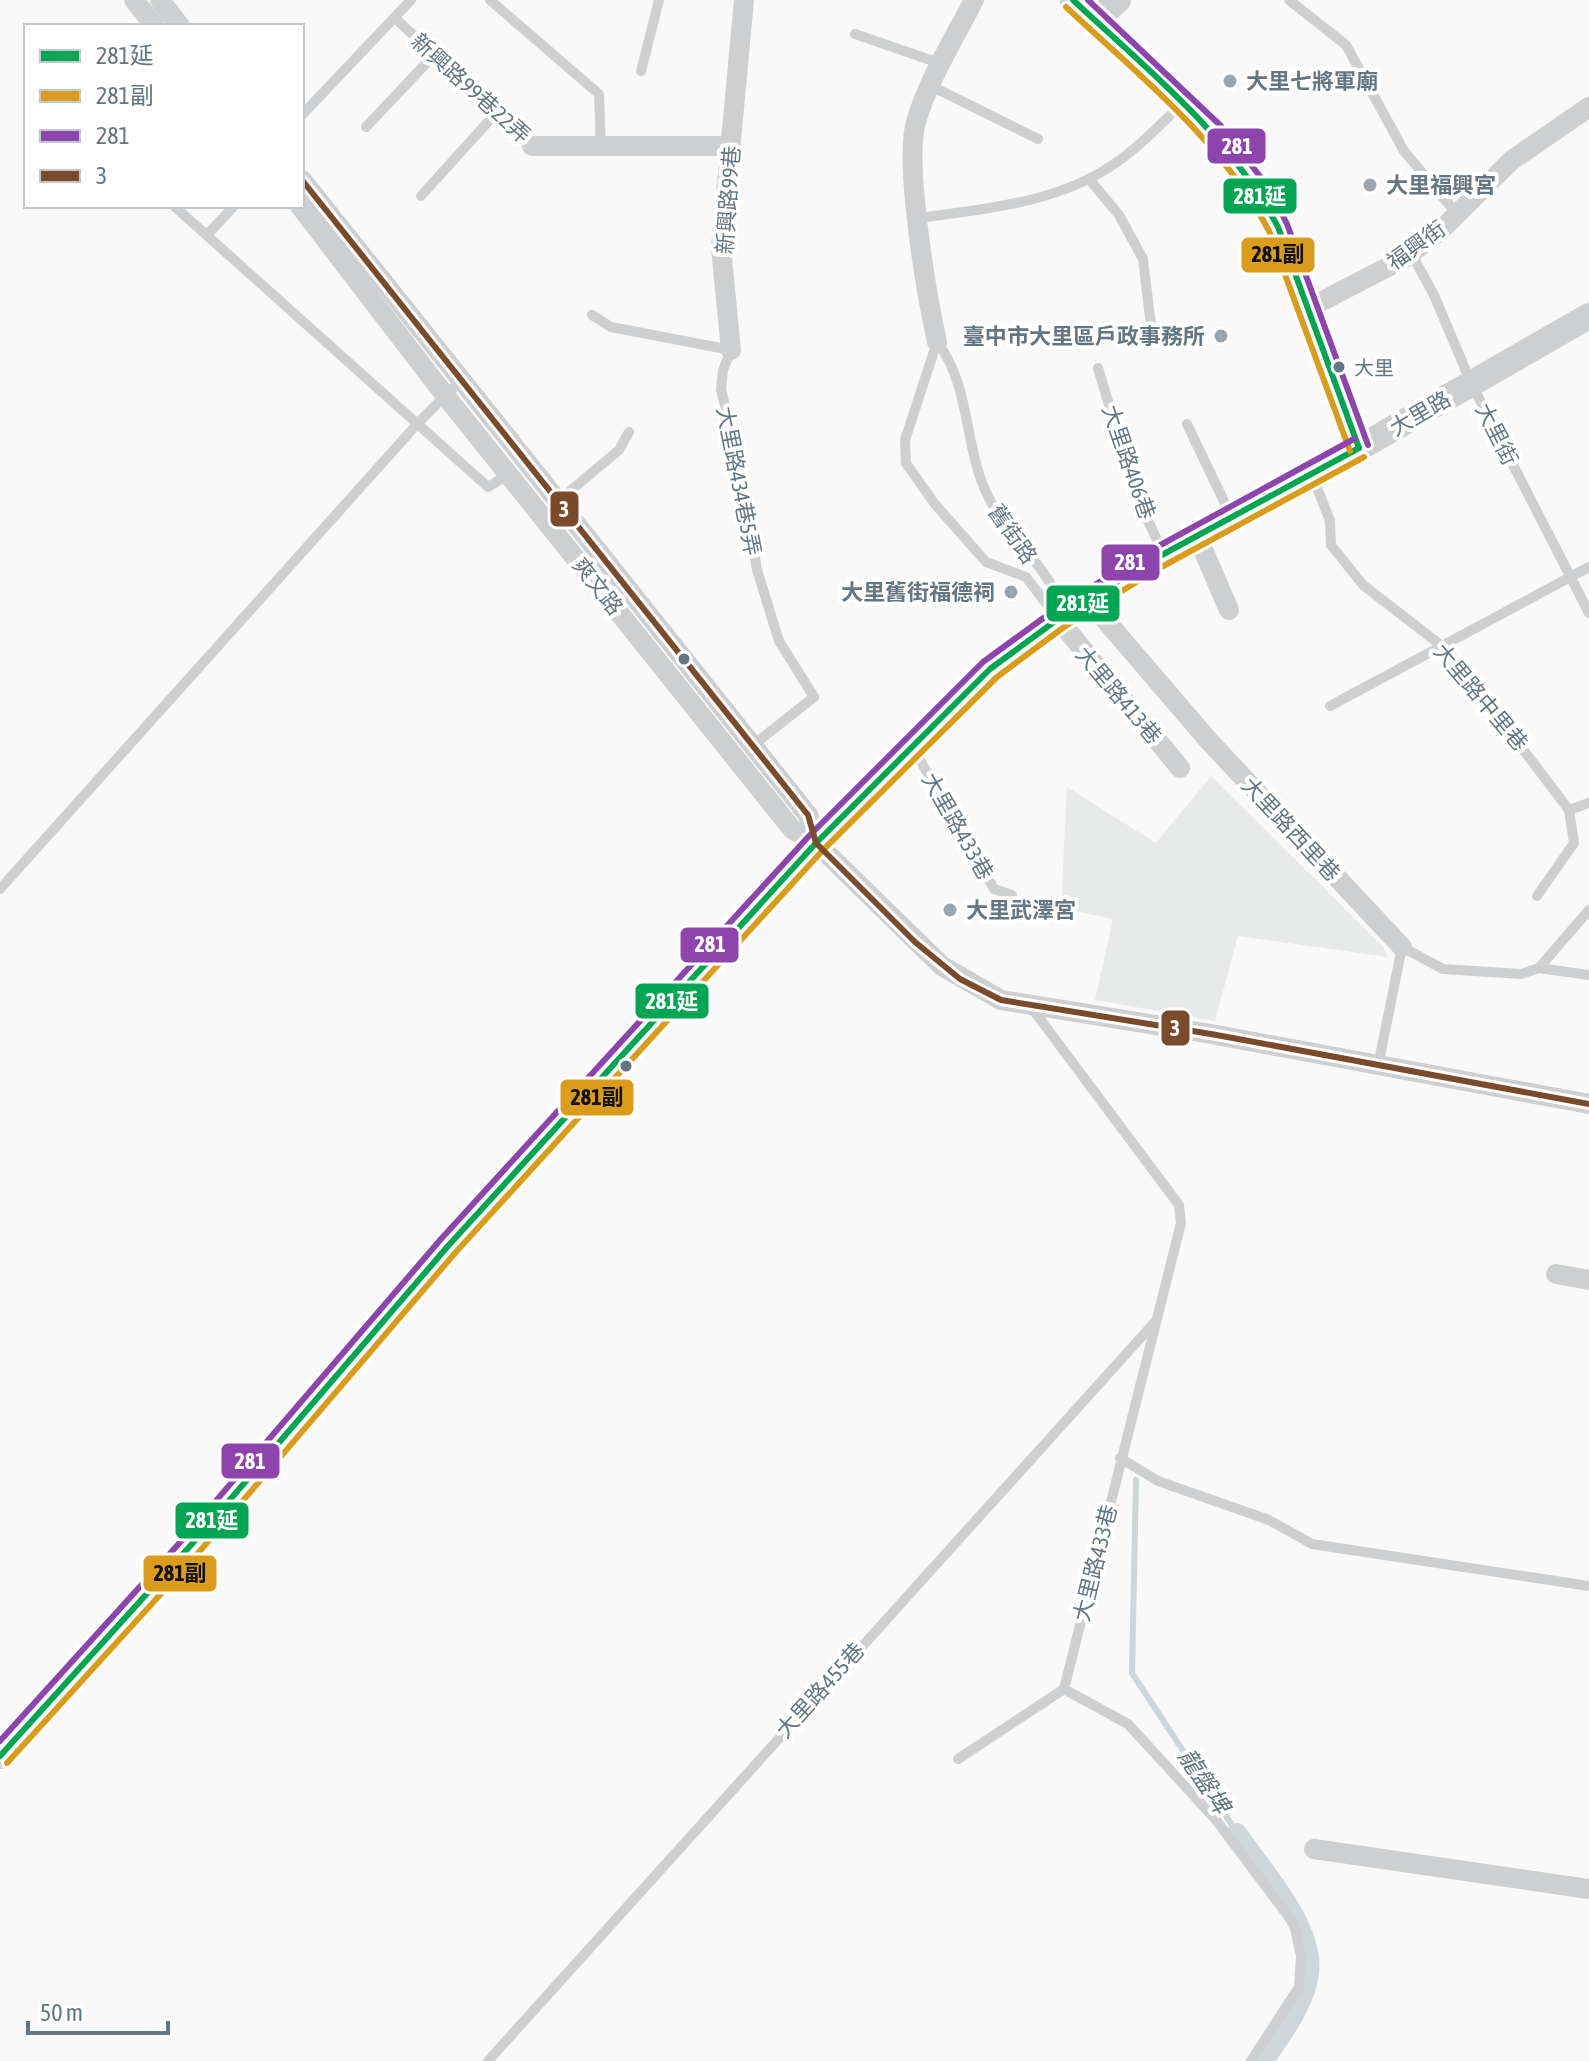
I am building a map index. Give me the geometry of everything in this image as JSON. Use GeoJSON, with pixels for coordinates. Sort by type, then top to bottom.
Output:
{"type":"FeatureCollection","features":[{"type":"Feature","properties":{"kind":"street"},"geometry":{"type":"LineString","coordinates":[[134,0],[153,24]]}},
{"type":"Feature","properties":{"kind":"street"},"geometry":{"type":"LineString","coordinates":[[160,0],[178,24]]}},
{"type":"Feature","properties":{"kind":"street","name":"新興路99巷"},"geometry":{"type":"LineString","coordinates":[[731,350],[721,248],[744,0]]}},
{"type":"Feature","properties":{"kind":"street","name":"舊街路"},"geometry":{"type":"LineString","coordinates":[[937,342],[919,218],[912,139],[931,86],[974,0]]}},
{"type":"Feature","properties":{"kind":"street"},"geometry":{"type":"LineString","coordinates":[[1073,0],[1183,103],[1238,161],[1260,192],[1278,227],[1359,448]]}},
{"type":"Feature","properties":{"kind":"street"},"geometry":{"type":"LineString","coordinates":[[1095,21],[1118,0]]}},
{"type":"Feature","properties":{"kind":"street","name":"福興街"},"geometry":{"type":"LineString","coordinates":[[1307,309],[1411,253],[1512,160],[1589,107]]}},
{"type":"Feature","properties":{"kind":"street","name":"新興路99巷22弄"},"geometry":{"type":"LineString","coordinates":[[532,146],[731,146]]}},
{"type":"Feature","properties":{"kind":"street","name":"爽文路"},"geometry":{"type":"LineString","coordinates":[[304,183],[808,815],[816,843]]}},
{"type":"Feature","properties":{"kind":"street","name":"爽文路"},"geometry":{"type":"LineString","coordinates":[[302,208],[444,394],[792,829],[816,843],[942,966],[980,991],[1031,1007],[1196,1032],[1377,1068],[1589,1104]]}},
{"type":"Feature","properties":{"kind":"street","name":"大里路"},"geometry":{"type":"LineString","coordinates":[[0,1756],[191,1545],[448,1246],[816,843],[990,669],[1058,619],[1164,554],[1312,475],[1589,316]]}},
{"type":"Feature","properties":{"kind":"street"},"geometry":{"type":"LineString","coordinates":[[1205,532],[1202,547],[1229,610]]}},
{"type":"Feature","properties":{"kind":"street","name":"大里路西里巷"},"geometry":{"type":"LineString","coordinates":[[1089,601],[1209,741],[1402,947]]}},
{"type":"Feature","properties":{"kind":"street","name":"大里路413巷"},"geometry":{"type":"LineString","coordinates":[[1058,619],[1180,768]]}},
{"type":"Feature","properties":{"kind":"street"},"geometry":{"type":"LineString","coordinates":[[1556,1274],[1589,1280]]}},
{"type":"Feature","properties":{"kind":"street"},"geometry":{"type":"LineString","coordinates":[[1314,1849],[1589,1889]]}},
{"type":"Feature","properties":{"kind":"lane"},"geometry":{"type":"LineString","coordinates":[[304,113],[411,0]]}},
{"type":"Feature","properties":{"kind":"lane"},"geometry":{"type":"LineString","coordinates":[[490,0],[599,94],[601,147]]}},
{"type":"Feature","properties":{"kind":"lane"},"geometry":{"type":"LineString","coordinates":[[641,71],[659,0]]}},
{"type":"Feature","properties":{"kind":"lane"},"geometry":{"type":"LineString","coordinates":[[1289,0],[1346,45],[1404,151],[1456,213]]}},
{"type":"Feature","properties":{"kind":"lane","name":"新興路99巷22弄"},"geometry":{"type":"LineString","coordinates":[[395,18],[532,146]]}},
{"type":"Feature","properties":{"kind":"lane"},"geometry":{"type":"LineString","coordinates":[[855,34],[942,64]]}},
{"type":"Feature","properties":{"kind":"lane"},"geometry":{"type":"LineString","coordinates":[[366,127],[434,55]]}},
{"type":"Feature","properties":{"kind":"lane"},"geometry":{"type":"LineString","coordinates":[[931,86],[1038,139]]}},
{"type":"Feature","properties":{"kind":"lane"},"geometry":{"type":"LineString","coordinates":[[919,218],[1010,205],[1089,179],[1114,164],[1183,103]]}},
{"type":"Feature","properties":{"kind":"lane"},"geometry":{"type":"LineString","coordinates":[[421,196],[496,113]]}},
{"type":"Feature","properties":{"kind":"lane"},"geometry":{"type":"LineString","coordinates":[[1089,179],[1119,215],[1143,259],[1152,334]]}},
{"type":"Feature","properties":{"kind":"lane"},"geometry":{"type":"LineString","coordinates":[[176,208],[419,422],[488,487],[510,473]]}},
{"type":"Feature","properties":{"kind":"lane"},"geometry":{"type":"LineString","coordinates":[[207,235],[232,208]]}},
{"type":"Feature","properties":{"kind":"lane","name":"大里街"},"geometry":{"type":"LineString","coordinates":[[1411,253],[1434,295],[1471,383],[1589,613]]}},
{"type":"Feature","properties":{"kind":"lane"},"geometry":{"type":"LineString","coordinates":[[592,315],[611,327],[731,350]]}},
{"type":"Feature","properties":{"kind":"lane","name":"舊街路"},"geometry":{"type":"LineString","coordinates":[[937,342],[905,440],[906,463],[934,503],[986,562],[1026,577],[1058,619]]}},
{"type":"Feature","properties":{"kind":"lane","name":"舊街路"},"geometry":{"type":"LineString","coordinates":[[937,342],[952,365],[971,453],[984,488],[996,513],[1056,594],[1058,619]]}},
{"type":"Feature","properties":{"kind":"lane","name":"大里路434巷5弄"},"geometry":{"type":"LineString","coordinates":[[731,350],[723,370],[721,390],[739,459],[757,570],[779,641],[814,697],[752,746]]}},
{"type":"Feature","properties":{"kind":"lane","name":"大里路406巷"},"geometry":{"type":"LineString","coordinates":[[1098,368],[1137,498],[1164,554]]}},
{"type":"Feature","properties":{"kind":"lane"},"geometry":{"type":"LineString","coordinates":[[0,889],[444,394],[461,380]]}},
{"type":"Feature","properties":{"kind":"lane"},"geometry":{"type":"LineString","coordinates":[[1187,424],[1232,517]]}},
{"type":"Feature","properties":{"kind":"lane"},"geometry":{"type":"LineString","coordinates":[[558,501],[619,450],[629,432]]}},
{"type":"Feature","properties":{"kind":"lane","name":"大里路中里巷"},"geometry":{"type":"LineString","coordinates":[[1312,475],[1330,521],[1331,545],[1363,585],[1442,646],[1511,729],[1569,810]]}},
{"type":"Feature","properties":{"kind":"lane"},"geometry":{"type":"LineString","coordinates":[[1330,706],[1589,567]]}},
{"type":"Feature","properties":{"kind":"lane","name":"大里路433巷"},"geometry":{"type":"LineString","coordinates":[[912,746],[994,889],[1012,895]]}},
{"type":"Feature","properties":{"kind":"lane"},"geometry":{"type":"LineString","coordinates":[[1537,896],[1574,843],[1569,810],[1589,803]]}},
{"type":"Feature","properties":{"kind":"lane"},"geometry":{"type":"LineString","coordinates":[[1539,968],[1589,910]]}},
{"type":"Feature","properties":{"kind":"lane"},"geometry":{"type":"LineString","coordinates":[[1377,1068],[1402,947]]}},
{"type":"Feature","properties":{"kind":"lane","name":"大里路西里巷"},"geometry":{"type":"LineString","coordinates":[[1402,947],[1443,969],[1521,974],[1539,968],[1589,975]]}},
{"type":"Feature","properties":{"kind":"lane","name":"大里路433巷"},"geometry":{"type":"LineString","coordinates":[[1031,1007],[1179,1205],[1181,1223],[1064,1689]]}},
{"type":"Feature","properties":{"kind":"lane","name":"大里路455巷"},"geometry":{"type":"LineString","coordinates":[[488,2061],[1156,1322]]}},
{"type":"Feature","properties":{"kind":"lane"},"geometry":{"type":"LineString","coordinates":[[1120,1458],[1158,1481],[1269,1520],[1312,1544],[1589,1586]]}},
{"type":"Feature","properties":{"kind":"lane"},"geometry":{"type":"LineString","coordinates":[[958,1759],[1064,1689],[1128,1724],[1216,1820],[1294,1924],[1301,1956],[1299,1987],[1251,2061]]}},
{"type":"Feature","properties":{"kind":"shaded area"},"geometry":{"type":"Polygon","coordinates":[[[1211,776],[1383,947],[1388,957],[1238,936],[1215,1021],[1095,1000],[1113,919],[1061,908],[1067,787],[1156,843],[1211,776]]]}},
{"type":"Feature","properties":{"kind":"waterway","name":"龍盤埤"},"geometry":{"type":"LineString","coordinates":[[1136,1480],[1132,1673],[1237,1833]]}},
{"type":"Feature","properties":{"kind":"waterway","name":"龍盤埤"},"geometry":{"type":"LineString","coordinates":[[1237,1833],[1285,1900],[1304,1937],[1309,1955],[1309,1973],[1303,1997],[1264,2061]]}},
{"type":"Feature","properties":{"kind":"transit line","name":"281延"},"geometry":{"type":"LineString","coordinates":[[1073,0],[1186,105],[1236,162],[1258,193],[1278,227],[1359,448]]}},
{"type":"Feature","properties":{"kind":"transit line","name":"281"},"geometry":{"type":"LineString","coordinates":[[1088,0],[1221,126],[1269,188],[1287,224],[1368,445]]}},
{"type":"Feature","properties":{"kind":"transit line","name":"281副"},"geometry":{"type":"LineString","coordinates":[[1066,7],[1150,84],[1203,138],[1249,198],[1269,231],[1350,451]]}},
{"type":"Feature","properties":{"kind":"transit line","name":"3"},"geometry":{"type":"LineString","coordinates":[[304,183],[808,815],[816,843],[915,942],[960,979],[1001,1000],[1211,1034],[1589,1104]]}},
{"type":"Feature","properties":{"kind":"transit line","name":"281"},"geometry":{"type":"LineString","coordinates":[[0,1741],[184,1538],[441,1239],[809,836],[983,662],[1053,611],[1144,554],[1354,439]]}},
{"type":"Feature","properties":{"kind":"transit line","name":"281延"},"geometry":{"type":"LineString","coordinates":[[0,1756],[191,1545],[448,1246],[816,843],[990,669],[1058,619],[1149,562],[1359,448]]}},
{"type":"Feature","properties":{"kind":"transit line","name":"281副"},"geometry":{"type":"LineString","coordinates":[[7,1763],[199,1552],[455,1253],[823,850],[997,677],[1064,627],[1154,571],[1364,457]]}},
{"type":"Feature","properties":{"kind":"place","name":"大里七將軍廟"},"geometry":{"type":"Point","coordinates":[1230,81]}},
{"type":"Feature","properties":{"kind":"place","name":"大里福興宮"},"geometry":{"type":"Point","coordinates":[1370,185]}},
{"type":"Feature","properties":{"kind":"place","name":"臺中市大里區戶政事務所"},"geometry":{"type":"Point","coordinates":[1221,336]}},
{"type":"Feature","properties":{"kind":"place","name":"大里"},"geometry":{"type":"Point","coordinates":[1339,367]}},
{"type":"Feature","properties":{"kind":"place","name":"大里舊街福德祠"},"geometry":{"type":"Point","coordinates":[1011,592]}},
{"type":"Feature","properties":{"kind":"place","name":"大里武澤宮"},"geometry":{"type":"Point","coordinates":[950,910]}}]}
